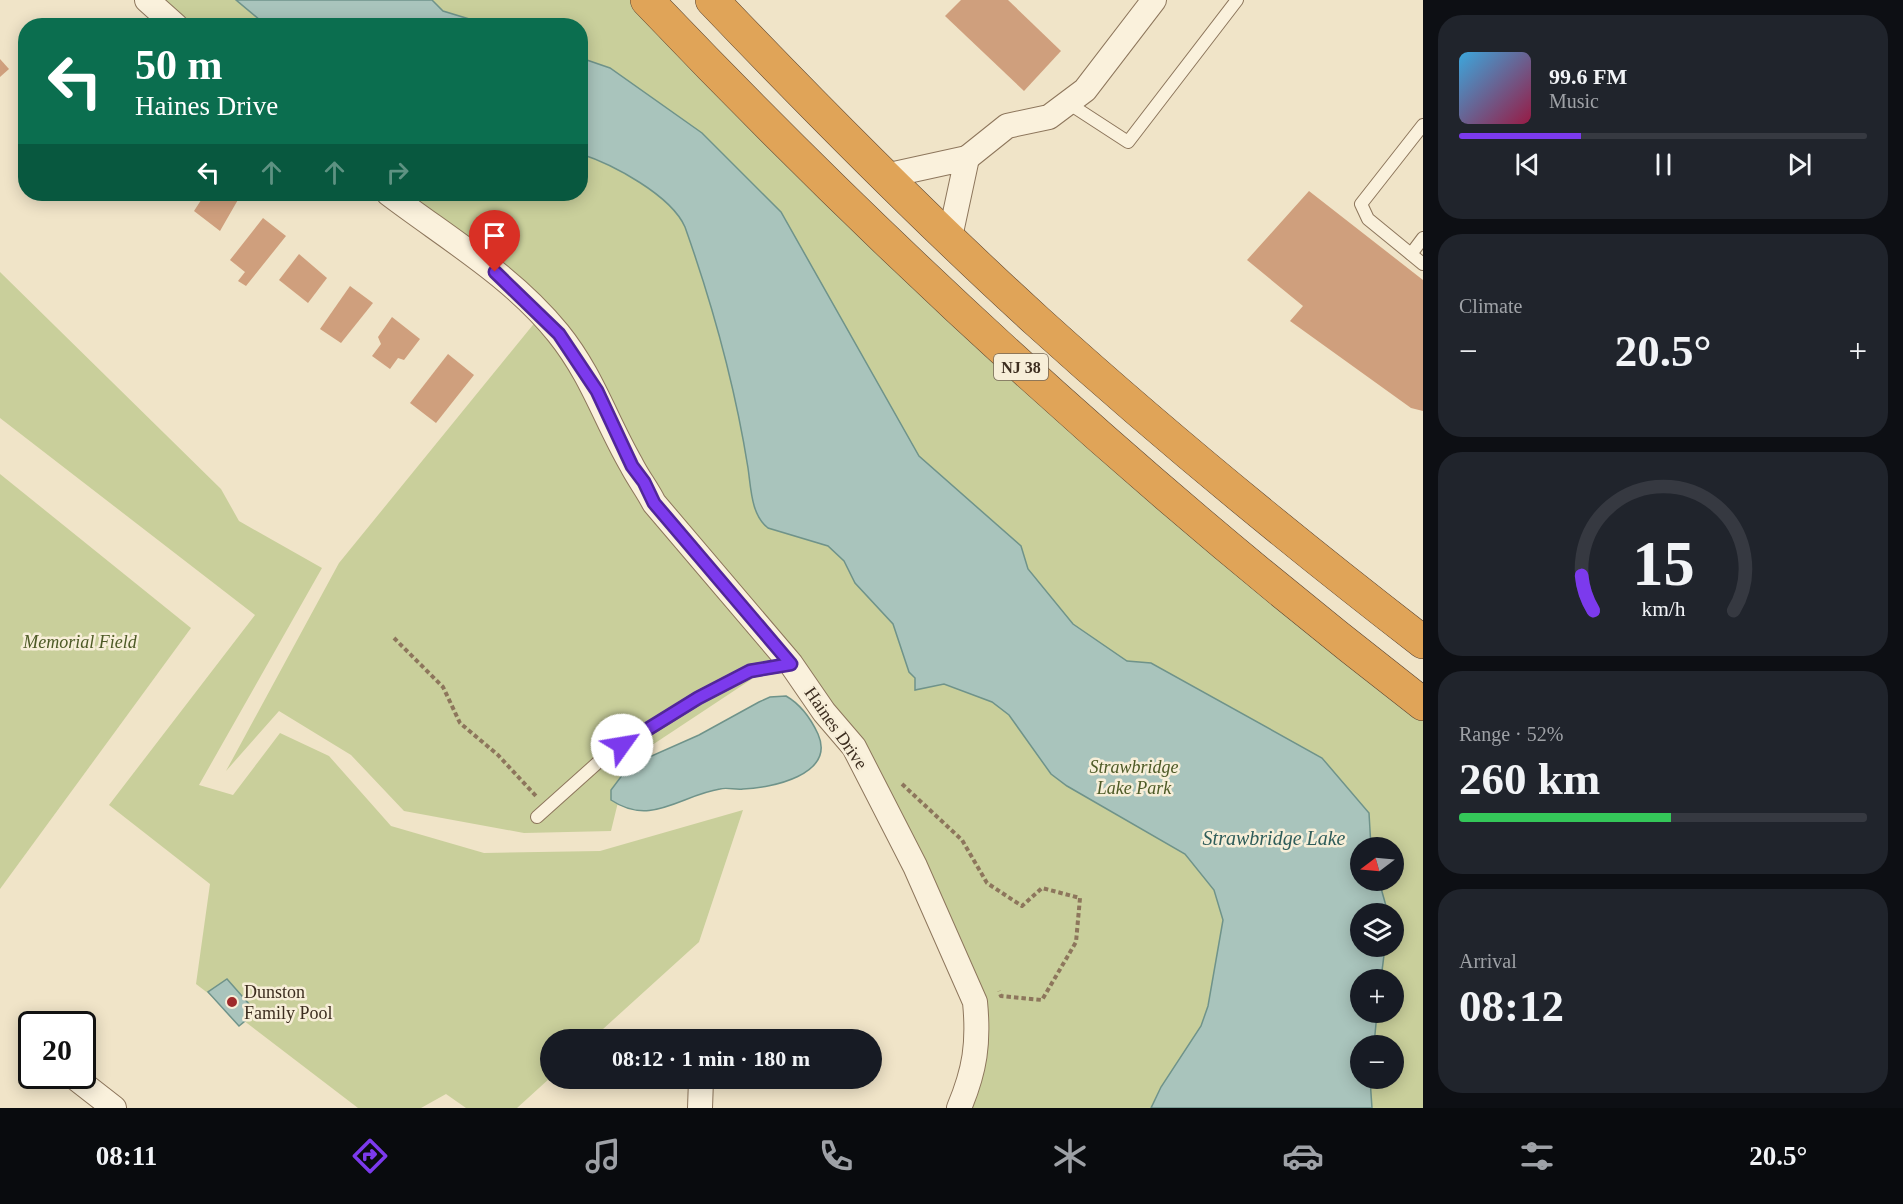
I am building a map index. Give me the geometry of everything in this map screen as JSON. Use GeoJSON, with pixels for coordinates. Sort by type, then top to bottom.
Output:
{"type":"FeatureCollection","features":[{"type":"Feature","properties":{"kind":"highway","name":"NJ 38"},"geometry":{"type":"LineString","coordinates":[[647,0],[792,151],[987,337],[1194,518],[1423,704]]}},
{"type":"Feature","properties":{"kind":"highway","name":"NJ 38"},"geometry":{"type":"LineString","coordinates":[[712,0],[885,176],[1037,321],[1324,564],[1423,642]]}},
{"type":"Feature","properties":{"kind":"street"},"geometry":{"type":"LineString","coordinates":[[147,0],[167,18]]}},
{"type":"Feature","properties":{"kind":"street"},"geometry":{"type":"LineString","coordinates":[[885,176],[967,158],[1007,126],[1049,117],[1085,90],[1146,3]]}},
{"type":"Feature","properties":{"kind":"street"},"geometry":{"type":"LineString","coordinates":[[950,237],[967,158]]}},
{"type":"Feature","properties":{"kind":"street","name":"Haines Drive"},"geometry":{"type":"LineString","coordinates":[[398,201],[505,280],[559,334],[597,391],[632,466],[644,482],[654,503],[795,669],[865,767],[915,866],[975,1002],[977,1024],[975,1065],[959,1108]]}},
{"type":"Feature","properties":{"kind":"street"},"geometry":{"type":"LineString","coordinates":[[90,1089],[114,1108]]}},
{"type":"Feature","properties":{"kind":"street"},"geometry":{"type":"LineString","coordinates":[[700,1108],[701,1089]]}},
{"type":"Feature","properties":{"kind":"lane"},"geometry":{"type":"LineString","coordinates":[[1068,103],[1128,142],[1237,0]]}},
{"type":"Feature","properties":{"kind":"lane"},"geometry":{"type":"LineString","coordinates":[[1423,125],[1361,204],[1368,219],[1423,264]]}},
{"type":"Feature","properties":{"kind":"lane"},"geometry":{"type":"LineString","coordinates":[[1411,254],[1423,238]]}},
{"type":"Feature","properties":{"kind":"lane"},"geometry":{"type":"LineString","coordinates":[[542,812],[604,757],[698,698],[750,671],[795,669]]}},
{"type":"Feature","properties":{"kind":"path"},"geometry":{"type":"LineString","coordinates":[[394,638],[443,687],[460,723],[498,755],[542,812]]}},
{"type":"Feature","properties":{"kind":"path"},"geometry":{"type":"LineString","coordinates":[[900,782],[962,840],[987,883],[1022,906],[1042,888],[1080,898],[1076,942],[1042,1000],[1001,996],[996,986]]}},
{"type":"Feature","properties":{"kind":"green space","name":"Strawbridge Lake Park"},"geometry":{"type":"Polygon","coordinates":[[[148,0],[647,0],[792,151],[1423,704],[1423,1108],[959,1108],[975,1002],[854,747],[785,657],[628,761],[611,831],[524,833],[404,811],[351,755],[279,711],[226,771],[339,563],[541,315],[400,201],[588,201],[588,18],[170,18],[148,0]]]}},
{"type":"Feature","properties":{"kind":"green space"},"geometry":{"type":"Polygon","coordinates":[[[0,272],[221,489],[239,521],[322,568],[199,785],[233,795],[280,733],[329,756],[391,826],[484,853],[600,851],[743,810],[699,942],[603,1029],[540,1029],[540,1087],[517,1108],[466,1108],[446,1094],[421,1108],[358,1108],[196,984],[210,884],[109,805],[255,615],[0,418],[0,272]]]}},
{"type":"Feature","properties":{"kind":"green space","name":"Memorial Field"},"geometry":{"type":"Polygon","coordinates":[[[0,474],[191,628],[0,889],[0,474]]]}},
{"type":"Feature","properties":{"kind":"water"},"geometry":{"type":"Polygon","coordinates":[[[236,0],[432,0],[443,11],[466,18],[258,18],[236,0]]]}},
{"type":"Feature","properties":{"kind":"water","name":"Strawbridge Lake"},"geometry":{"type":"Polygon","coordinates":[[[588,60],[610,68],[702,133],[781,212],[919,456],[1021,546],[1028,569],[1073,624],[1127,661],[1151,663],[1322,758],[1369,813],[1370,837],[1350,837],[1350,891],[1382,891],[1385,903],[1350,903],[1350,957],[1384,957],[1382,969],[1350,969],[1350,1023],[1376,1023],[1375,1035],[1350,1035],[1350,1089],[1371,1089],[1372,1108],[1151,1108],[1161,1087],[1201,1026],[1208,1006],[1223,920],[1214,890],[1185,854],[1067,786],[1051,774],[1009,715],[992,702],[944,684],[915,690],[915,678],[909,672],[893,624],[855,583],[844,561],[828,546],[768,528],[762,523],[753,501],[737,407],[722,346],[685,227],[678,215],[654,192],[608,165],[588,157],[588,60]]]}},
{"type":"Feature","properties":{"kind":"water"},"geometry":{"type":"Polygon","coordinates":[[[786,696],[796,703],[808,717],[818,734],[821,748],[818,760],[810,769],[784,782],[769,786],[720,789],[653,810],[639,811],[626,808],[611,800],[611,790],[629,766],[699,735],[770,697],[786,696]]]}},
{"type":"Feature","properties":{"kind":"water","name":"Dunston Family Pool"},"geometry":{"type":"Polygon","coordinates":[[[227,979],[256,1012],[239,1026],[208,992],[227,979]]]}},
{"type":"Feature","properties":{"kind":"building"},"geometry":{"type":"Polygon","coordinates":[[[961,0],[1008,0],[1061,51],[1024,91],[945,16],[961,0]]]}},
{"type":"Feature","properties":{"kind":"building"},"geometry":{"type":"Polygon","coordinates":[[[0,59],[9,69],[0,77],[0,59]]]}},
{"type":"Feature","properties":{"kind":"building"},"geometry":{"type":"Polygon","coordinates":[[[1309,191],[1423,280],[1423,411],[1411,408],[1290,321],[1303,306],[1247,260],[1309,191]]]}},
{"type":"Feature","properties":{"kind":"building"},"geometry":{"type":"Polygon","coordinates":[[[200,201],[237,201],[220,231],[194,211],[200,201]]]}},
{"type":"Feature","properties":{"kind":"building"},"geometry":{"type":"Polygon","coordinates":[[[263,218],[286,236],[246,286],[238,281],[245,272],[230,260],[263,218]]]}},
{"type":"Feature","properties":{"kind":"building"},"geometry":{"type":"Polygon","coordinates":[[[299,254],[327,278],[308,303],[279,280],[299,254]]]}},
{"type":"Feature","properties":{"kind":"building"},"geometry":{"type":"Polygon","coordinates":[[[350,286],[373,303],[341,343],[320,329],[350,286]]]}},
{"type":"Feature","properties":{"kind":"building"},"geometry":{"type":"Polygon","coordinates":[[[392,317],[420,339],[404,360],[398,358],[390,369],[372,356],[381,344],[378,337],[392,317]]]}},
{"type":"Feature","properties":{"kind":"building"},"geometry":{"type":"Polygon","coordinates":[[[448,354],[474,375],[436,423],[410,403],[448,354]]]}},
{"type":"Feature","properties":{"kind":"place","name":"Dunston Family Pool"},"geometry":{"type":"Point","coordinates":[232,1002]}},
{"type":"Feature","properties":{"kind":"route"},"geometry":{"type":"LineString","coordinates":[[495,272],[542,315],[559,334],[597,391],[613,429],[654,503],[681,538],[726,586],[791,664],[750,671],[698,698],[622,745]]}}]}
